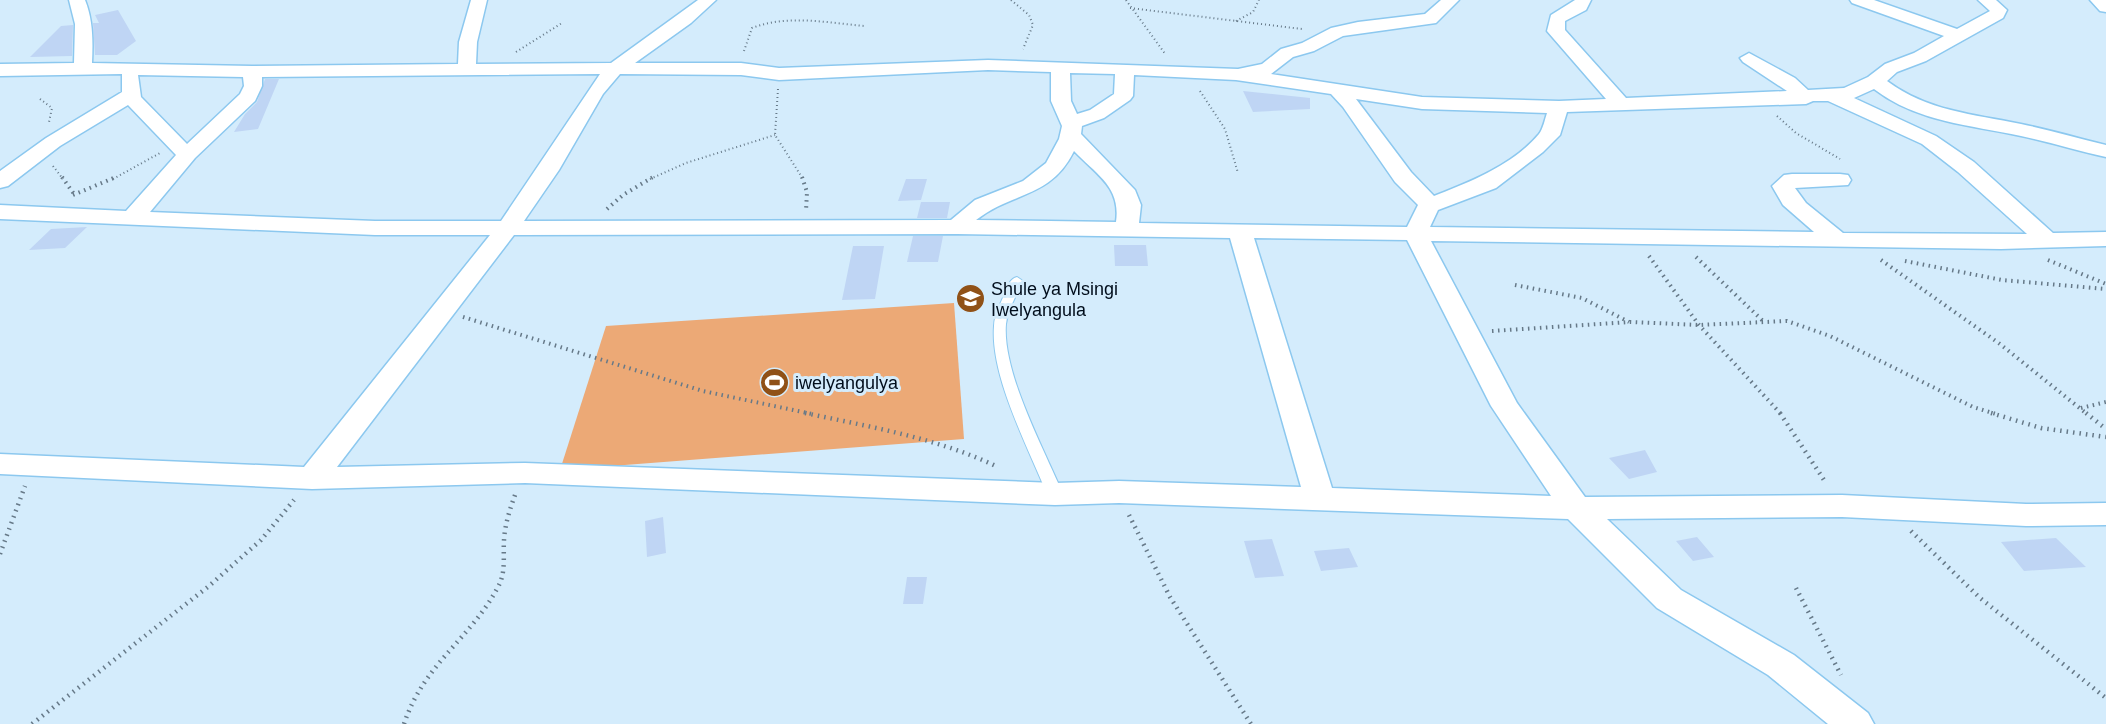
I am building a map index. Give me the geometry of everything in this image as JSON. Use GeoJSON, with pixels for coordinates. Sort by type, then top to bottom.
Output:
{"type":"FeatureCollection","features":[{"type":"Feature","properties":{"kind":"street"},"geometry":{"type":"LineString","coordinates":[[77,0],[85,22],[83,68]]}},
{"type":"Feature","properties":{"kind":"street"},"geometry":{"type":"LineString","coordinates":[[467,69],[468,42],[479,0]]}},
{"type":"Feature","properties":{"kind":"street"},"geometry":{"type":"LineString","coordinates":[[312,478],[506,230],[548,170],[595,92],[615,68],[686,19],[708,0]]}},
{"type":"Feature","properties":{"kind":"street"},"geometry":{"type":"LineString","coordinates":[[1236,74],[1268,69],[1287,53],[1308,47],[1337,32],[1388,16],[1430,19],[1451,0]]}},
{"type":"Feature","properties":{"kind":"street"},"geometry":{"type":"LineString","coordinates":[[1583,0],[1580,6],[1557,19],[1556,32],[1622,105]]}},
{"type":"Feature","properties":{"kind":"street"},"geometry":{"type":"LineString","coordinates":[[1858,0],[1957,35]]}},
{"type":"Feature","properties":{"kind":"street"},"geometry":{"type":"LineString","coordinates":[[0,70],[83,68],[252,72],[615,68],[741,69],[779,74],[1020,65],[1236,74],[1422,103],[1559,107],[1622,105],[1806,98],[1833,96],[1859,90],[1891,68],[1920,57],[1997,14],[1999,10],[1986,0]]}},
{"type":"Feature","properties":{"kind":"street"},"geometry":{"type":"LineString","coordinates":[[2098,0],[2106,7]]}},
{"type":"Feature","properties":{"kind":"street"},"geometry":{"type":"LineString","coordinates":[[1749,58],[1788,82],[1806,98]]}},
{"type":"Feature","properties":{"kind":"street"},"geometry":{"type":"LineString","coordinates":[[1060,68],[1062,104],[1072,129],[1124,190],[1130,205],[1127,230]]}},
{"type":"Feature","properties":{"kind":"street"},"geometry":{"type":"LineString","coordinates":[[957,226],[973,211],[1054,172],[1072,129],[1123,96],[1125,69]]}},
{"type":"Feature","properties":{"kind":"street"},"geometry":{"type":"LineString","coordinates":[[128,70],[131,95],[181,149]]}},
{"type":"Feature","properties":{"kind":"street"},"geometry":{"type":"LineString","coordinates":[[132,218],[181,149],[248,97],[253,86],[252,72]]}},
{"type":"Feature","properties":{"kind":"street"},"geometry":{"type":"LineString","coordinates":[[1875,81],[1896,97],[1933,114],[2007,127],[2106,151]]}},
{"type":"Feature","properties":{"kind":"street"},"geometry":{"type":"LineString","coordinates":[[1336,89],[1350,103],[1403,177],[1430,205]]}},
{"type":"Feature","properties":{"kind":"street"},"geometry":{"type":"LineString","coordinates":[[0,182],[45,148],[131,95]]}},
{"type":"Feature","properties":{"kind":"street"},"geometry":{"type":"LineString","coordinates":[[1833,96],[1929,140],[1966,167],[2048,242]]}},
{"type":"Feature","properties":{"kind":"street"},"geometry":{"type":"LineString","coordinates":[[1559,107],[1550,135],[1515,165],[1472,191],[1430,205],[1423,213],[1416,235],[1505,406],[1576,508],[1669,599],[1781,665],[1855,724]]}},
{"type":"Feature","properties":{"kind":"street"},"geometry":{"type":"LineString","coordinates":[[1838,240],[1800,209],[1783,189],[1788,181],[1840,170]]}},
{"type":"Feature","properties":{"kind":"street"},"geometry":{"type":"LineString","coordinates":[[0,212],[375,228],[506,230],[957,226],[1416,235],[2001,242],[2106,238]]}},
{"type":"Feature","properties":{"kind":"street"},"geometry":{"type":"LineString","coordinates":[[1240,232],[1320,500]]}},
{"type":"Feature","properties":{"kind":"street"},"geometry":{"type":"LineString","coordinates":[[0,464],[312,478],[525,472],[1055,494],[1119,492],[1576,508],[1842,506],[2026,515],[2106,514]]}},
{"type":"Feature","properties":{"kind":"lane"},"geometry":{"type":"LineString","coordinates":[[1017,281],[1000,322],[1000,343],[1008,372],[1055,494]]}},
{"type":"Feature","properties":{"kind":"path"},"geometry":{"type":"LineString","coordinates":[[1011,0],[1029,15],[1032,25],[1020,65]]}},
{"type":"Feature","properties":{"kind":"path"},"geometry":{"type":"LineString","coordinates":[[1126,0],[1180,72],[1208,100],[1224,123],[1234,149],[1238,173]]}},
{"type":"Feature","properties":{"kind":"path"},"geometry":{"type":"LineString","coordinates":[[1236,21],[1252,12],[1259,0]]}},
{"type":"Feature","properties":{"kind":"path"},"geometry":{"type":"LineString","coordinates":[[1130,8],[1337,32]]}},
{"type":"Feature","properties":{"kind":"path"},"geometry":{"type":"LineString","coordinates":[[741,69],[752,28],[757,25],[795,21],[865,26]]}},
{"type":"Feature","properties":{"kind":"path"},"geometry":{"type":"LineString","coordinates":[[503,69],[521,47],[562,23]]}},
{"type":"Feature","properties":{"kind":"path"},"geometry":{"type":"LineString","coordinates":[[779,74],[775,135],[801,174],[807,192],[806,228]]}},
{"type":"Feature","properties":{"kind":"path"},"geometry":{"type":"LineString","coordinates":[[1758,99],[1840,170]]}},
{"type":"Feature","properties":{"kind":"path"},"geometry":{"type":"LineString","coordinates":[[587,229],[620,196],[637,186],[724,151],[775,135]]}},
{"type":"Feature","properties":{"kind":"path"},"geometry":{"type":"LineString","coordinates":[[45,148],[47,161],[74,194]]}},
{"type":"Feature","properties":{"kind":"path"},"geometry":{"type":"LineString","coordinates":[[64,197],[181,149]]}},
{"type":"Feature","properties":{"kind":"path"},"geometry":{"type":"LineString","coordinates":[[1634,236],[1699,325],[1775,405],[1798,444],[1842,506]]}},
{"type":"Feature","properties":{"kind":"path"},"geometry":{"type":"LineString","coordinates":[[1673,237],[1764,321]]}},
{"type":"Feature","properties":{"kind":"path"},"geometry":{"type":"LineString","coordinates":[[2001,242],[2106,284]]}},
{"type":"Feature","properties":{"kind":"path"},"geometry":{"type":"LineString","coordinates":[[1886,257],[1875,255],[2000,344],[2106,429]]}},
{"type":"Feature","properties":{"kind":"path"},"geometry":{"type":"LineString","coordinates":[[1896,260],[2002,280],[2106,289]]}},
{"type":"Feature","properties":{"kind":"path"},"geometry":{"type":"LineString","coordinates":[[1515,285],[1582,298],[1630,322]]}},
{"type":"Feature","properties":{"kind":"path"},"geometry":{"type":"LineString","coordinates":[[445,306],[470,321],[693,388],[911,435],[970,454],[1002,469]]}},
{"type":"Feature","properties":{"kind":"path"},"geometry":{"type":"LineString","coordinates":[[1465,333],[1630,322],[1699,325],[1787,321],[1830,336],[1972,407],[1999,417],[2041,428],[2106,437]]}},
{"type":"Feature","properties":{"kind":"path"},"geometry":{"type":"LineString","coordinates":[[2080,408],[2106,402]]}},
{"type":"Feature","properties":{"kind":"path"},"geometry":{"type":"LineString","coordinates":[[0,554],[33,465]]}},
{"type":"Feature","properties":{"kind":"path"},"geometry":{"type":"LineString","coordinates":[[404,724],[409,704],[424,680],[457,639],[475,622],[500,583],[510,508],[525,472]]}},
{"type":"Feature","properties":{"kind":"path"},"geometry":{"type":"LineString","coordinates":[[32,724],[208,585],[261,540],[312,478]]}},
{"type":"Feature","properties":{"kind":"path"},"geometry":{"type":"LineString","coordinates":[[1119,492],[1149,563],[1171,602],[1251,724]]}},
{"type":"Feature","properties":{"kind":"path"},"geometry":{"type":"LineString","coordinates":[[1890,507],[1929,552],[1973,592],[2106,698]]}},
{"type":"Feature","properties":{"kind":"path"},"geometry":{"type":"LineString","coordinates":[[1796,588],[1822,634],[1842,680]]}},
{"type":"Feature","properties":{"kind":"shaded area","name":"iwelyangulya"},"geometry":{"type":"Polygon","coordinates":[[[954,303],[964,439],[560,470],[606,326],[954,303]]]}},
{"type":"Feature","properties":{"kind":"building"},"geometry":{"type":"Polygon","coordinates":[[[118,10],[136,41],[117,55],[95,55],[93,23],[99,23],[95,15],[118,10]]]}},
{"type":"Feature","properties":{"kind":"building"},"geometry":{"type":"Polygon","coordinates":[[[73,25],[72,56],[30,57],[61,26],[73,25]]]}},
{"type":"Feature","properties":{"kind":"building"},"geometry":{"type":"Polygon","coordinates":[[[265,79],[279,79],[258,129],[234,132],[245,114],[257,102],[265,79]]]}},
{"type":"Feature","properties":{"kind":"building"},"geometry":{"type":"Polygon","coordinates":[[[1243,91],[1310,98],[1310,109],[1253,112],[1243,91]]]}},
{"type":"Feature","properties":{"kind":"building"},"geometry":{"type":"Polygon","coordinates":[[[906,179],[927,179],[921,200],[898,201],[906,179]]]}},
{"type":"Feature","properties":{"kind":"building"},"geometry":{"type":"Polygon","coordinates":[[[921,202],[950,202],[947,218],[917,218],[921,202]]]}},
{"type":"Feature","properties":{"kind":"building"},"geometry":{"type":"Polygon","coordinates":[[[87,227],[65,248],[29,250],[51,229],[87,227]]]}},
{"type":"Feature","properties":{"kind":"building"},"geometry":{"type":"Polygon","coordinates":[[[913,236],[943,236],[938,262],[907,262],[913,236]]]}},
{"type":"Feature","properties":{"kind":"building"},"geometry":{"type":"Polygon","coordinates":[[[1114,245],[1146,245],[1148,266],[1115,266],[1114,245]]]}},
{"type":"Feature","properties":{"kind":"building"},"geometry":{"type":"Polygon","coordinates":[[[853,246],[884,246],[875,299],[842,300],[853,246]]]}},
{"type":"Feature","properties":{"kind":"building"},"geometry":{"type":"Polygon","coordinates":[[[1645,450],[1657,472],[1629,479],[1609,458],[1645,450]]]}},
{"type":"Feature","properties":{"kind":"building"},"geometry":{"type":"Polygon","coordinates":[[[663,517],[666,553],[647,557],[645,521],[663,517]]]}},
{"type":"Feature","properties":{"kind":"building"},"geometry":{"type":"Polygon","coordinates":[[[1697,537],[1714,557],[1693,561],[1676,541],[1697,537]]]}},
{"type":"Feature","properties":{"kind":"building"},"geometry":{"type":"Polygon","coordinates":[[[2056,538],[2086,567],[2024,571],[2001,542],[2056,538]]]}},
{"type":"Feature","properties":{"kind":"building"},"geometry":{"type":"Polygon","coordinates":[[[1272,539],[1284,576],[1255,578],[1244,541],[1272,539]]]}},
{"type":"Feature","properties":{"kind":"building"},"geometry":{"type":"Polygon","coordinates":[[[1349,548],[1358,567],[1321,571],[1314,551],[1349,548]]]}},
{"type":"Feature","properties":{"kind":"building"},"geometry":{"type":"Polygon","coordinates":[[[907,577],[927,577],[923,604],[903,604],[907,577]]]}},
{"type":"Feature","properties":{"kind":"place","name":"Shule ya Msingi Iwelyangula"},"geometry":{"type":"Point","coordinates":[970,299]}},
{"type":"Feature","properties":{"kind":"place","name":"iwelyangulya"},"geometry":{"type":"Point","coordinates":[774,383]}}]}
